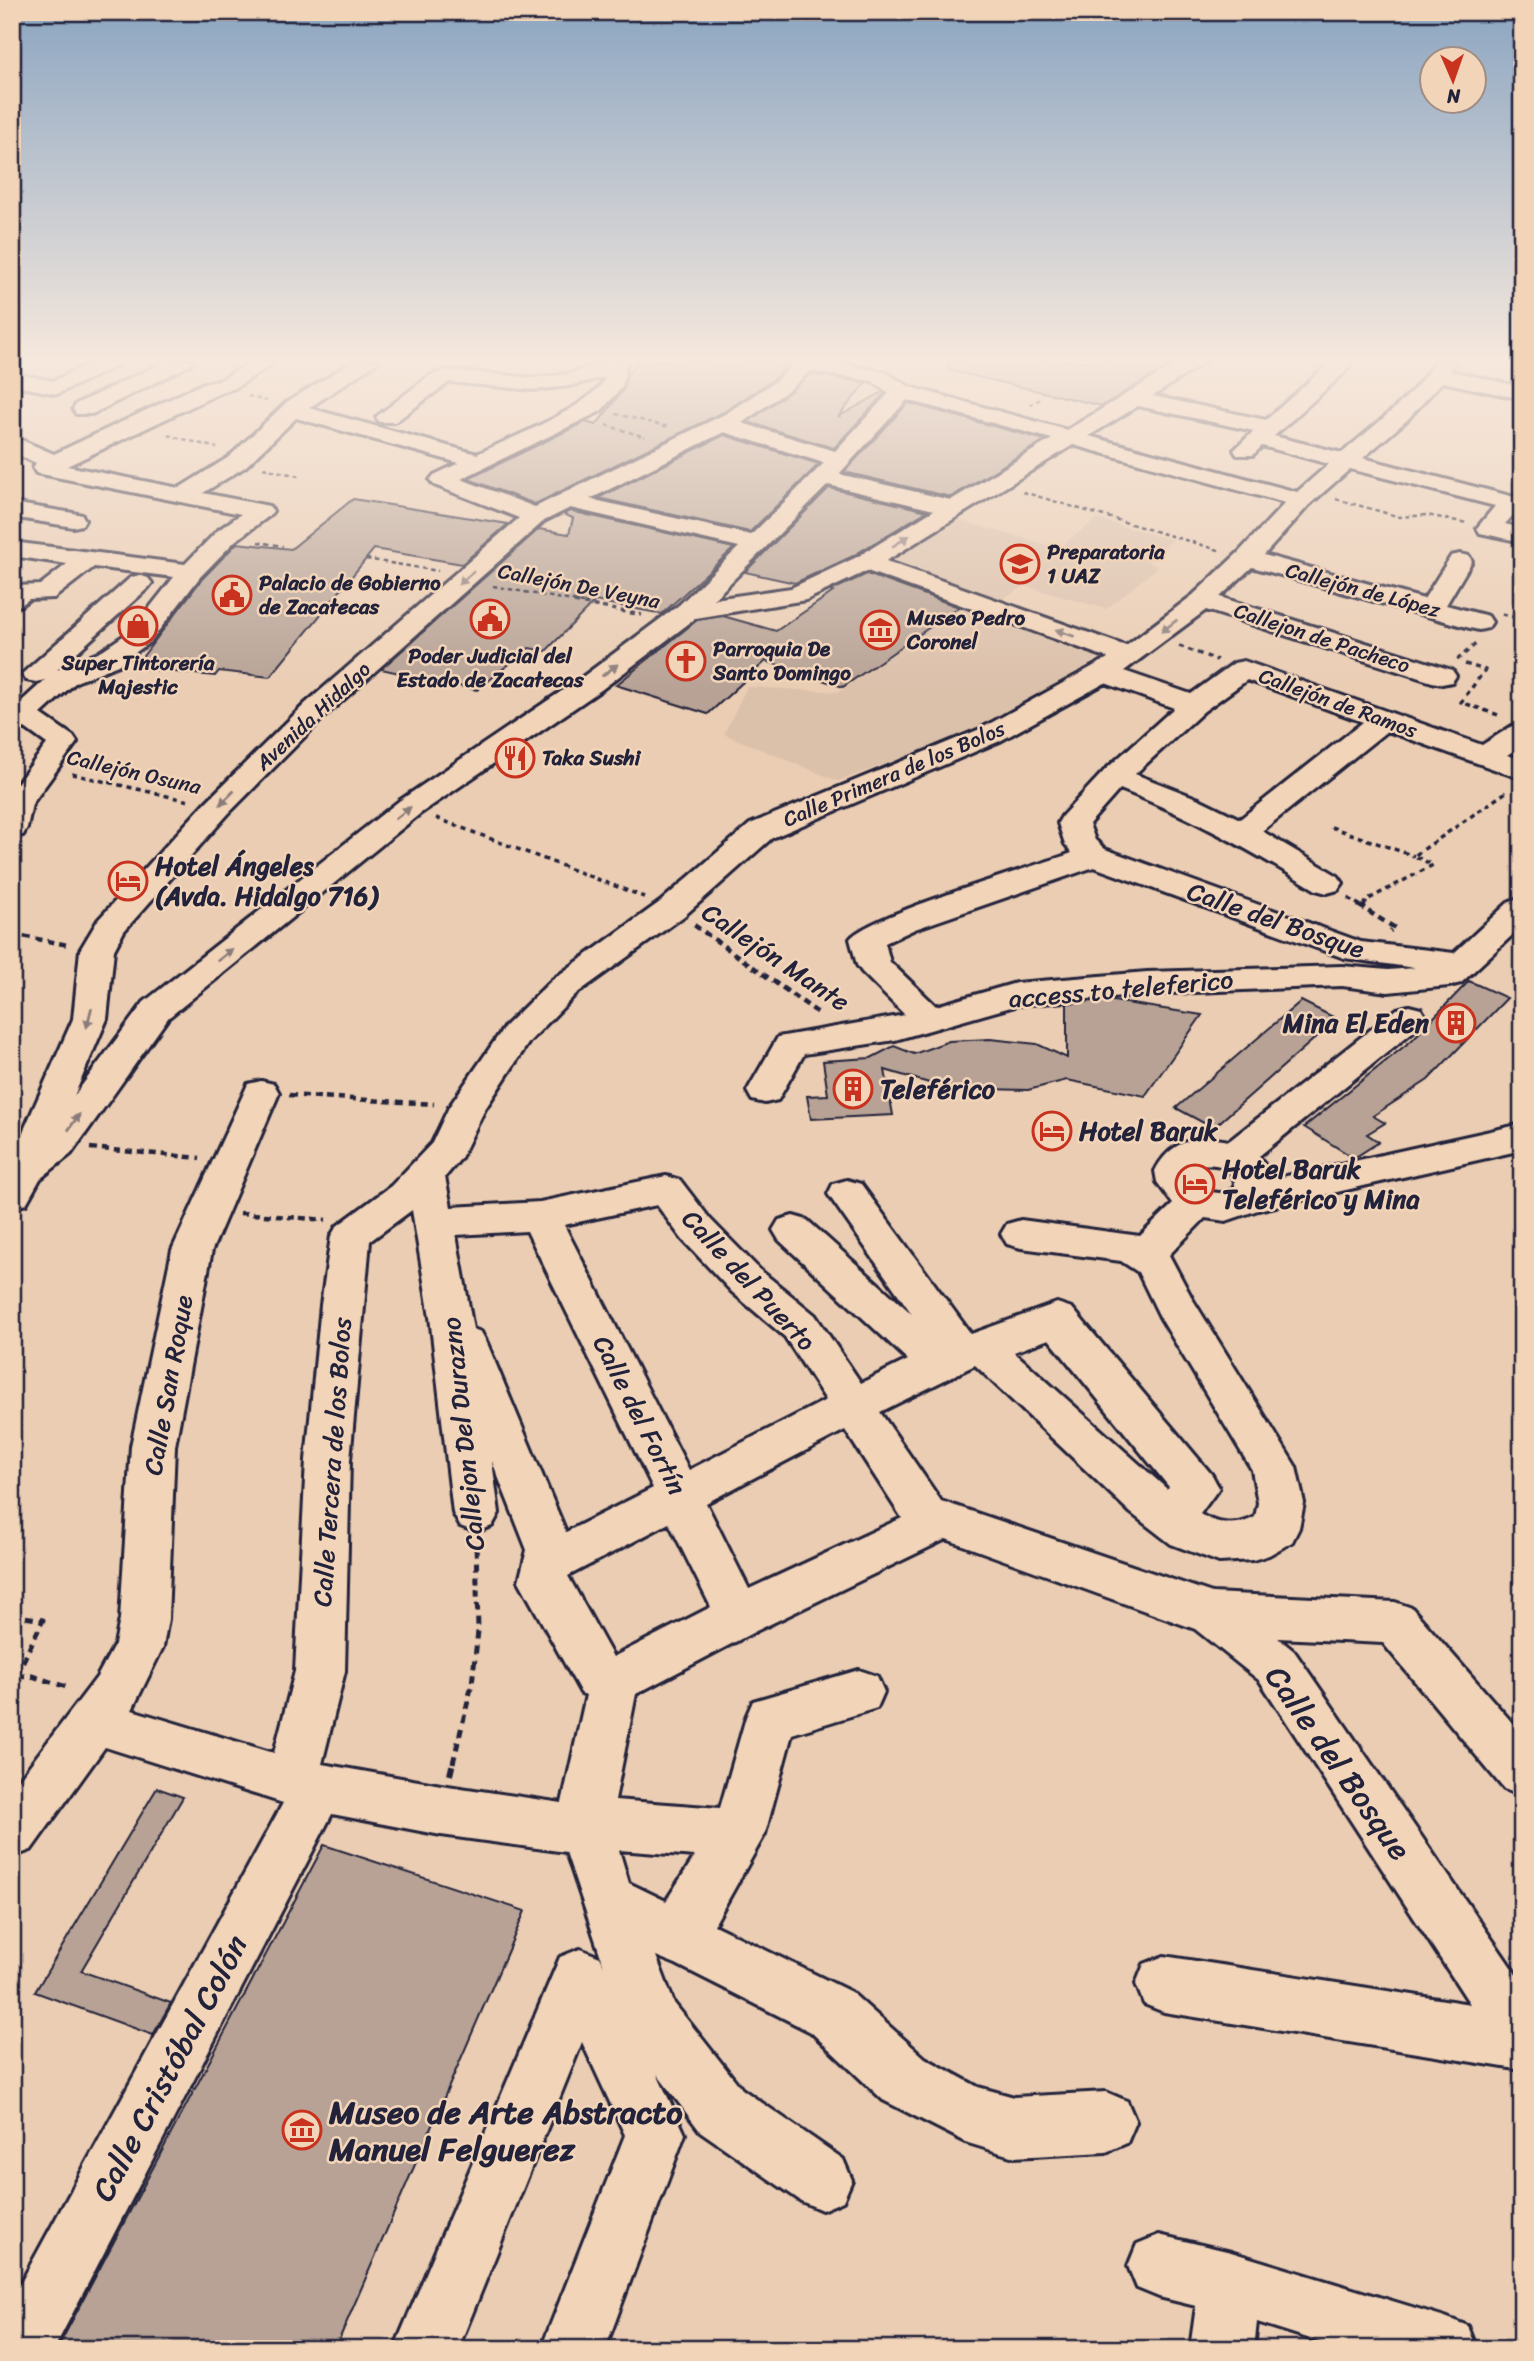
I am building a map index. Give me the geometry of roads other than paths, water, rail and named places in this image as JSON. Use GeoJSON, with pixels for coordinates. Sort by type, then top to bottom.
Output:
{"type":"FeatureCollection","features":[{"type":"Feature","properties":{"kind":"street"},"geometry":{"type":"LineString","coordinates":[[23,480],[39,471]]}},
{"type":"Feature","properties":{"kind":"street"},"geometry":{"type":"LineString","coordinates":[[17,720],[66,676],[108,659],[141,636],[191,572],[226,536],[261,511],[73,471]]}},
{"type":"Feature","properties":{"kind":"street"},"geometry":{"type":"LineString","coordinates":[[183,495],[220,471]]}},
{"type":"Feature","properties":{"kind":"street"},"geometry":{"type":"LineString","coordinates":[[459,471],[442,480],[536,516]]}},
{"type":"Feature","properties":{"kind":"street","name":"Avenida Hidalgo"},"geometry":{"type":"LineString","coordinates":[[19,1182],[90,1019],[97,950],[110,927],[217,808],[316,709],[479,581],[536,516],[624,471]]}},
{"type":"Feature","properties":{"kind":"street"},"geometry":{"type":"LineString","coordinates":[[19,1182],[58,1144],[156,1010],[410,807],[591,684],[681,616],[830,471]]}},
{"type":"Feature","properties":{"kind":"street"},"geometry":{"type":"LineString","coordinates":[[839,471],[955,508]]}},
{"type":"Feature","properties":{"kind":"street"},"geometry":{"type":"LineString","coordinates":[[681,616],[797,595],[866,562],[1018,471]]}},
{"type":"Feature","properties":{"kind":"street"},"geometry":{"type":"LineString","coordinates":[[1197,471],[1306,496]]}},
{"type":"Feature","properties":{"kind":"street"},"geometry":{"type":"LineString","coordinates":[[1212,475],[1217,471]]}},
{"type":"Feature","properties":{"kind":"street","name":"Calle Primera de los Bolos"},"geometry":{"type":"LineString","coordinates":[[467,1107],[517,1034],[564,986],[672,909],[761,831],[990,735],[1103,673],[1202,600],[1332,471]]}},
{"type":"Feature","properties":{"kind":"street"},"geometry":{"type":"LineString","coordinates":[[1383,471],[1516,505]]}},
{"type":"Feature","properties":{"kind":"street"},"geometry":{"type":"LineString","coordinates":[[564,500],[755,543]]}},
{"type":"Feature","properties":{"kind":"street"},"geometry":{"type":"LineString","coordinates":[[1516,505],[1489,528],[1522,535]]}},
{"type":"Feature","properties":{"kind":"street"},"geometry":{"type":"LineString","coordinates":[[12,510],[73,520]]}},
{"type":"Feature","properties":{"kind":"street"},"geometry":{"type":"LineString","coordinates":[[12,549],[191,572]]}},
{"type":"Feature","properties":{"kind":"street","name":"Callejón de López"},"geometry":{"type":"LineString","coordinates":[[1247,558],[1479,622]]}},
{"type":"Feature","properties":{"kind":"street"},"geometry":{"type":"LineString","coordinates":[[18,596],[46,593],[89,559]]}},
{"type":"Feature","properties":{"kind":"street"},"geometry":{"type":"LineString","coordinates":[[1430,609],[1460,561]]}},
{"type":"Feature","properties":{"kind":"street"},"geometry":{"type":"LineString","coordinates":[[866,562],[1129,656]]}},
{"type":"Feature","properties":{"kind":"street"},"geometry":{"type":"LineString","coordinates":[[722,579],[797,595]]}},
{"type":"Feature","properties":{"kind":"street"},"geometry":{"type":"LineString","coordinates":[[24,673],[139,583]]}},
{"type":"Feature","properties":{"kind":"street","name":"Callejon de Pacheco"},"geometry":{"type":"LineString","coordinates":[[1202,600],[1449,668]]}},
{"type":"Feature","properties":{"kind":"street","name":"Callejón de Ramos"},"geometry":{"type":"LineString","coordinates":[[1194,705],[1244,670],[1485,756],[1516,780]]}},
{"type":"Feature","properties":{"kind":"street"},"geometry":{"type":"LineString","coordinates":[[24,673],[66,676]]}},
{"type":"Feature","properties":{"kind":"street"},"geometry":{"type":"LineString","coordinates":[[929,1019],[874,965],[867,939],[903,922],[1094,856],[1081,844],[1073,823],[1115,776],[1194,705],[1103,673]]}},
{"type":"Feature","properties":{"kind":"street"},"geometry":{"type":"LineString","coordinates":[[1242,832],[1384,719]]}},
{"type":"Feature","properties":{"kind":"street"},"geometry":{"type":"LineString","coordinates":[[12,828],[29,777],[63,742],[40,724],[17,720]]}},
{"type":"Feature","properties":{"kind":"street"},"geometry":{"type":"LineString","coordinates":[[1485,756],[1516,726]]}},
{"type":"Feature","properties":{"kind":"street"},"geometry":{"type":"LineString","coordinates":[[1115,776],[1188,805],[1242,832],[1327,883]]}},
{"type":"Feature","properties":{"kind":"street","name":"Calle del Bosque"},"geometry":{"type":"LineString","coordinates":[[1094,856],[1356,951],[1463,964]]}},
{"type":"Feature","properties":{"kind":"street","name":"access to teleferico"},"geometry":{"type":"LineString","coordinates":[[765,1091],[791,1045],[895,1028],[1016,994],[1147,983],[1342,976],[1388,981],[1448,976],[1522,908]]}},
{"type":"Feature","properties":{"kind":"street"},"geometry":{"type":"LineString","coordinates":[[1234,1157],[1409,1017]]}},
{"type":"Feature","properties":{"kind":"street","name":"Calle San Roque"},"geometry":{"type":"LineString","coordinates":[[12,1832],[115,1693],[139,1647],[144,1619],[153,1446],[192,1250],[261,1093]]}},
{"type":"Feature","properties":{"kind":"street","name":"Calle Tercera de los Bolos"},"geometry":{"type":"LineString","coordinates":[[306,1784],[320,1671],[328,1460],[351,1236],[405,1196],[437,1162],[467,1107]]}},
{"type":"Feature","properties":{"kind":"street"},"geometry":{"type":"LineString","coordinates":[[1247,1199],[1254,1191],[1252,1172],[1234,1157],[1206,1151],[1194,1153],[1177,1163],[1174,1171],[1179,1188],[1198,1202],[1224,1206],[1522,1137]]}},
{"type":"Feature","properties":{"kind":"street","name":"Callejon Del Durazno"},"geometry":{"type":"LineString","coordinates":[[437,1162],[434,1222],[451,1317],[476,1513]]}},
{"type":"Feature","properties":{"kind":"street","name":"Calle del Puerto"},"geometry":{"type":"LineString","coordinates":[[540,1216],[666,1190],[696,1229],[746,1281],[800,1326],[932,1525]]}},
{"type":"Feature","properties":{"kind":"street"},"geometry":{"type":"LineString","coordinates":[[847,1194],[961,1355]]}},
{"type":"Feature","properties":{"kind":"street"},"geometry":{"type":"LineString","coordinates":[[1144,1256],[1198,1202]]}},
{"type":"Feature","properties":{"kind":"street"},"geometry":{"type":"LineString","coordinates":[[434,1222],[540,1216]]}},
{"type":"Feature","properties":{"kind":"street","name":"Calle del Fortín"},"geometry":{"type":"LineString","coordinates":[[540,1216],[739,1616]]}},
{"type":"Feature","properties":{"kind":"street"},"geometry":{"type":"LineString","coordinates":[[793,1230],[1188,1530],[1219,1543],[1253,1541],[1276,1528],[1280,1503],[1274,1467],[1175,1306],[1154,1263],[1131,1248],[1021,1234]]}},
{"type":"Feature","properties":{"kind":"street"},"geometry":{"type":"LineString","coordinates":[[451,1317],[474,1356],[550,1550],[543,1581],[598,1677],[614,1681],[739,1616],[932,1525]]}},
{"type":"Feature","properties":{"kind":"street"},"geometry":{"type":"LineString","coordinates":[[546,1565],[854,1405],[961,1355],[1056,1319],[1196,1488],[1170,1517]]}},
{"type":"Feature","properties":{"kind":"street","name":"Calle del Bosque"},"geometry":{"type":"LineString","coordinates":[[932,1525],[944,1519],[1212,1614],[1277,1666],[1522,2033]]}},
{"type":"Feature","properties":{"kind":"street"},"geometry":{"type":"LineString","coordinates":[[1212,1614],[1395,1623],[1522,1772]]}},
{"type":"Feature","properties":{"kind":"street"},"geometry":{"type":"LineString","coordinates":[[614,1681],[584,1823],[608,1902],[652,2021],[721,2110],[822,2180]]}},
{"type":"Feature","properties":{"kind":"street"},"geometry":{"type":"LineString","coordinates":[[675,1937],[739,1834],[771,1717],[859,1692]]}},
{"type":"Feature","properties":{"kind":"street"},"geometry":{"type":"LineString","coordinates":[[93,1721],[306,1784],[441,1811],[562,1828],[584,1823],[739,1834]]}},
{"type":"Feature","properties":{"kind":"street","name":"Calle Cristóbal Colón"},"geometry":{"type":"LineString","coordinates":[[20,2349],[178,2054],[306,1784]]}},
{"type":"Feature","properties":{"kind":"street"},"geometry":{"type":"LineString","coordinates":[[608,1902],[831,2012],[904,2079],[968,2114],[1014,2127],[1106,2122]]}},
{"type":"Feature","properties":{"kind":"street"},"geometry":{"type":"LineString","coordinates":[[426,2349],[580,1977],[655,2134],[573,2349]]}},
{"type":"Feature","properties":{"kind":"street"},"geometry":{"type":"LineString","coordinates":[[1164,1984],[1522,2041]]}},
{"type":"Feature","properties":{"kind":"street"},"geometry":{"type":"LineString","coordinates":[[1159,2266],[1231,2283],[1445,2349]]}},
{"type":"Feature","properties":{"kind":"street"},"geometry":{"type":"LineString","coordinates":[[1222,2349],[1231,2283]]}},
{"type":"Feature","properties":{"kind":"place","name":"Preparatoria 1 UAZ"},"geometry":{"type":"Point","coordinates":[1020,564]}},
{"type":"Feature","properties":{"kind":"place","name":"Palacio de Gobierno de Zacatecas"},"geometry":{"type":"Point","coordinates":[232,595]}},
{"type":"Feature","properties":{"kind":"place","name":"Poder Judicial del Estado de Zacatecas"},"geometry":{"type":"Point","coordinates":[490,619]}},
{"type":"Feature","properties":{"kind":"place","name":"Super Tintorería Majestic"},"geometry":{"type":"Point","coordinates":[138,626]}},
{"type":"Feature","properties":{"kind":"place","name":"Museo Pedro Coronel"},"geometry":{"type":"Point","coordinates":[880,630]}},
{"type":"Feature","properties":{"kind":"place","name":"Parroquia De Santo Domingo"},"geometry":{"type":"Point","coordinates":[686,661]}},
{"type":"Feature","properties":{"kind":"place","name":"Taka Sushi"},"geometry":{"type":"Point","coordinates":[515,758]}},
{"type":"Feature","properties":{"kind":"place","name":"Hotel Ángeles (Avda. Hidalgo 716)"},"geometry":{"type":"Point","coordinates":[128,881]}},
{"type":"Feature","properties":{"kind":"place","name":"Mina El Eden"},"geometry":{"type":"Point","coordinates":[1456,1023]}},
{"type":"Feature","properties":{"kind":"place","name":"Teleférico"},"geometry":{"type":"Point","coordinates":[853,1089]}},
{"type":"Feature","properties":{"kind":"place","name":"Hotel Baruk"},"geometry":{"type":"Point","coordinates":[1052,1131]}},
{"type":"Feature","properties":{"kind":"place","name":"Hotel Baruk Teleférico y Mina"},"geometry":{"type":"Point","coordinates":[1195,1184]}},
{"type":"Feature","properties":{"kind":"place","name":"Museo de Arte Abstracto Manuel Felguerez"},"geometry":{"type":"Point","coordinates":[302,2130]}}]}
